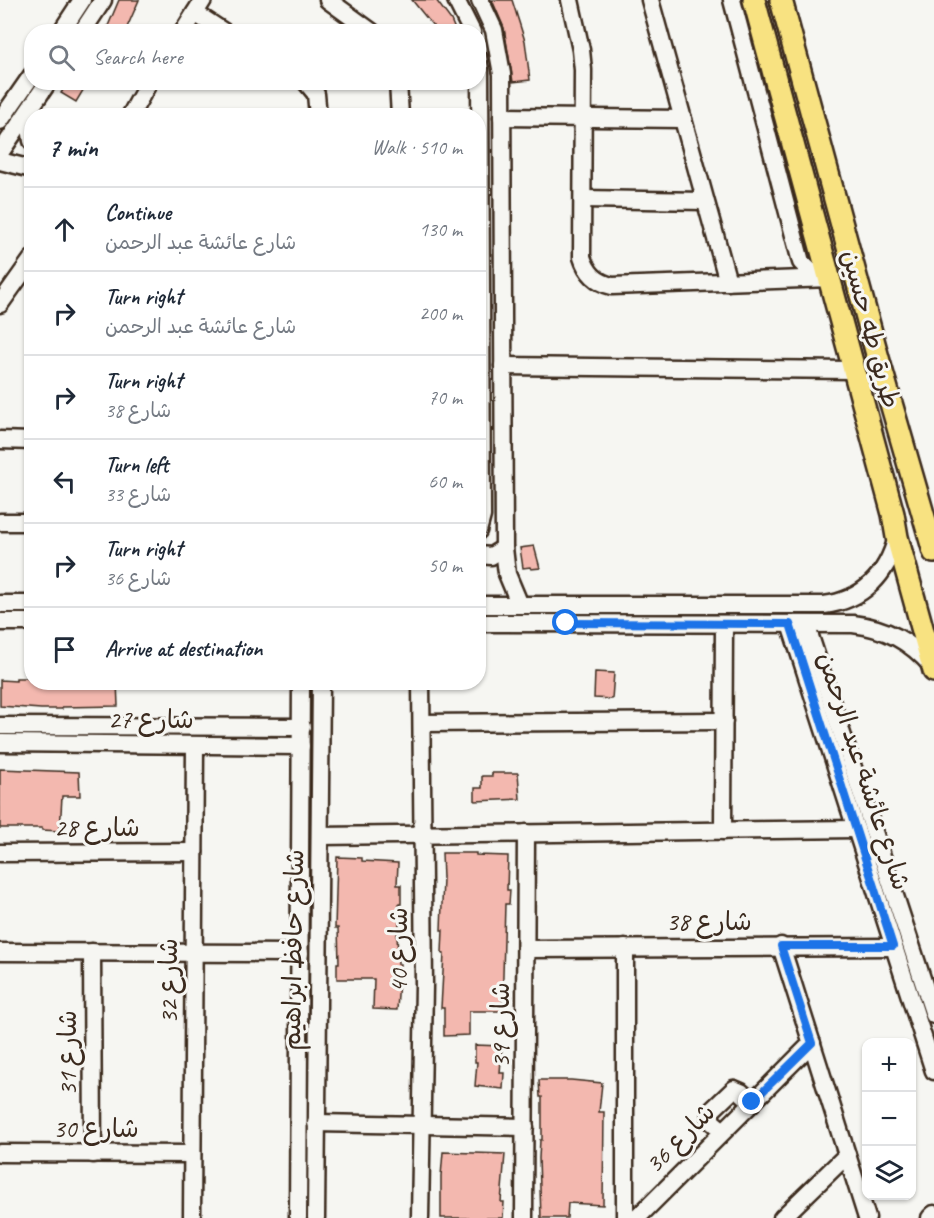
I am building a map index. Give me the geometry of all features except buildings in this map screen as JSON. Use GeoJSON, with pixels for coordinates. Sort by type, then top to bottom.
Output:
{"type":"FeatureCollection","features":[{"type":"Feature","properties":{"kind":"main road","name":"طريق طه حسين"},"geometry":{"type":"LineString","coordinates":[[754,0],[830,276],[933,668]]}},
{"type":"Feature","properties":{"kind":"main road","name":"طريق طه حسين"},"geometry":{"type":"LineString","coordinates":[[782,0],[890,399],[934,552]]}},
{"type":"Feature","properties":{"kind":"main road"},"geometry":{"type":"LineString","coordinates":[[822,247],[822,238],[828,232],[837,230],[845,235]]}},
{"type":"Feature","properties":{"kind":"main road"},"geometry":{"type":"LineString","coordinates":[[868,425],[874,431],[883,428],[885,410],[890,399]]}},
{"type":"Feature","properties":{"kind":"main road"},"geometry":{"type":"LineString","coordinates":[[886,489],[890,459],[901,456],[907,459]]}},
{"type":"Feature","properties":{"kind":"street"},"geometry":{"type":"LineString","coordinates":[[66,24],[82,0]]}},
{"type":"Feature","properties":{"kind":"street"},"geometry":{"type":"LineString","coordinates":[[87,24],[103,0]]}},
{"type":"Feature","properties":{"kind":"street"},"geometry":{"type":"LineString","coordinates":[[328,0],[361,24]]}},
{"type":"Feature","properties":{"kind":"street"},"geometry":{"type":"LineString","coordinates":[[456,0],[468,24]]}},
{"type":"Feature","properties":{"kind":"street"},"geometry":{"type":"LineString","coordinates":[[480,0],[494,30],[501,59],[504,548],[507,574],[520,605]]}},
{"type":"Feature","properties":{"kind":"street"},"geometry":{"type":"LineString","coordinates":[[570,0],[581,50],[584,118],[582,257],[588,270],[598,280],[612,286],[830,276]]}},
{"type":"Feature","properties":{"kind":"street"},"geometry":{"type":"LineString","coordinates":[[650,0],[728,282]]}},
{"type":"Feature","properties":{"kind":"street"},"geometry":{"type":"LineString","coordinates":[[732,0],[801,262],[814,273],[830,276]]}},
{"type":"Feature","properties":{"kind":"street"},"geometry":{"type":"LineString","coordinates":[[188,24],[199,7],[216,24]]}},
{"type":"Feature","properties":{"kind":"street"},"geometry":{"type":"LineString","coordinates":[[0,121],[5,108],[24,85]]}},
{"type":"Feature","properties":{"kind":"street"},"geometry":{"type":"LineString","coordinates":[[31,108],[43,90]]}},
{"type":"Feature","properties":{"kind":"street"},"geometry":{"type":"LineString","coordinates":[[135,108],[145,90]]}},
{"type":"Feature","properties":{"kind":"street"},"geometry":{"type":"LineString","coordinates":[[313,90],[316,94],[317,108]]}},
{"type":"Feature","properties":{"kind":"street"},"geometry":{"type":"LineString","coordinates":[[398,90],[400,108]]}},
{"type":"Feature","properties":{"kind":"street"},"geometry":{"type":"LineString","coordinates":[[479,90],[479,108]]}},
{"type":"Feature","properties":{"kind":"street"},"geometry":{"type":"LineString","coordinates":[[502,117],[683,120]]}},
{"type":"Feature","properties":{"kind":"street"},"geometry":{"type":"LineString","coordinates":[[0,153],[24,118]]}},
{"type":"Feature","properties":{"kind":"street"},"geometry":{"type":"LineString","coordinates":[[0,161],[24,167]]}},
{"type":"Feature","properties":{"kind":"street"},"geometry":{"type":"LineString","coordinates":[[583,199],[705,201]]}},
{"type":"Feature","properties":{"kind":"street"},"geometry":{"type":"LineString","coordinates":[[486,221],[502,222]]}},
{"type":"Feature","properties":{"kind":"street"},"geometry":{"type":"LineString","coordinates":[[0,304],[24,274]]}},
{"type":"Feature","properties":{"kind":"street"},"geometry":{"type":"LineString","coordinates":[[503,366],[853,370]]}},
{"type":"Feature","properties":{"kind":"street"},"geometry":{"type":"LineString","coordinates":[[486,397],[503,398]]}},
{"type":"Feature","properties":{"kind":"street"},"geometry":{"type":"LineString","coordinates":[[0,440],[24,441]]}},
{"type":"Feature","properties":{"kind":"street"},"geometry":{"type":"LineString","coordinates":[[0,522],[24,522]]}},
{"type":"Feature","properties":{"kind":"street"},"geometry":{"type":"LineString","coordinates":[[486,605],[824,605],[848,600],[871,585],[888,564],[897,537]]}},
{"type":"Feature","properties":{"kind":"street"},"geometry":{"type":"LineString","coordinates":[[486,556],[491,556],[504,548]]}},
{"type":"Feature","properties":{"kind":"street"},"geometry":{"type":"LineString","coordinates":[[848,600],[854,605],[856,613],[853,624]]}},
{"type":"Feature","properties":{"kind":"street"},"geometry":{"type":"LineString","coordinates":[[0,604],[24,604]]}},
{"type":"Feature","properties":{"kind":"street"},"geometry":{"type":"LineString","coordinates":[[564,605],[566,623]]}},
{"type":"Feature","properties":{"kind":"street"},"geometry":{"type":"LineString","coordinates":[[0,622],[24,622]]}},
{"type":"Feature","properties":{"kind":"street","name":"شارع عائشة عبد الرحمن"},"geometry":{"type":"LineString","coordinates":[[486,622],[853,624],[883,630],[897,636],[910,644],[933,668]]}},
{"type":"Feature","properties":{"kind":"street"},"geometry":{"type":"LineString","coordinates":[[723,831],[724,624]]}},
{"type":"Feature","properties":{"kind":"street","name":"شارع عائشة عبد الرحمن"},"geometry":{"type":"LineString","coordinates":[[798,624],[856,829],[934,1071]]}},
{"type":"Feature","properties":{"kind":"street","name":"شارع عائشة عبد الرحمن"},"geometry":{"type":"LineString","coordinates":[[798,624],[934,1015]]}},
{"type":"Feature","properties":{"kind":"street","name":"شارع حافظ ابراهيم"},"geometry":{"type":"LineString","coordinates":[[298,1218],[301,690]]}},
{"type":"Feature","properties":{"kind":"street","name":"شارع حافظ ابراهيم"},"geometry":{"type":"LineString","coordinates":[[316,1218],[321,690]]}},
{"type":"Feature","properties":{"kind":"street","name":"شارع 40"},"geometry":{"type":"LineString","coordinates":[[420,1218],[424,990],[421,690]]}},
{"type":"Feature","properties":{"kind":"street"},"geometry":{"type":"LineString","coordinates":[[422,723],[724,721]]}},
{"type":"Feature","properties":{"kind":"street","name":"شارع 27"},"geometry":{"type":"LineString","coordinates":[[0,726],[302,727]]}},
{"type":"Feature","properties":{"kind":"street","name":"شارع 27"},"geometry":{"type":"LineString","coordinates":[[0,743],[301,746]]}},
{"type":"Feature","properties":{"kind":"street","name":"شارع 32"},"geometry":{"type":"LineString","coordinates":[[192,1218],[195,745]]}},
{"type":"Feature","properties":{"kind":"street"},"geometry":{"type":"LineString","coordinates":[[320,836],[856,829]]}},
{"type":"Feature","properties":{"kind":"street","name":"شارع 39"},"geometry":{"type":"LineString","coordinates":[[524,1218],[526,833]]}},
{"type":"Feature","properties":{"kind":"street","name":"شارع 28"},"geometry":{"type":"LineString","coordinates":[[0,853],[194,852]]}},
{"type":"Feature","properties":{"kind":"street"},"geometry":{"type":"LineString","coordinates":[[781,946],[867,1218]]}},
{"type":"Feature","properties":{"kind":"street","name":"شارع 38"},"geometry":{"type":"LineString","coordinates":[[526,949],[893,946]]}},
{"type":"Feature","properties":{"kind":"street"},"geometry":{"type":"LineString","coordinates":[[625,948],[625,1218]]}},
{"type":"Feature","properties":{"kind":"street"},"geometry":{"type":"LineString","coordinates":[[0,952],[300,953]]}},
{"type":"Feature","properties":{"kind":"street","name":"شارع 31"},"geometry":{"type":"LineString","coordinates":[[92,952],[93,1154]]}},
{"type":"Feature","properties":{"kind":"street","name":"شارع 36"},"geometry":{"type":"LineString","coordinates":[[637,1218],[812,1043]]}},
{"type":"Feature","properties":{"kind":"street"},"geometry":{"type":"LineString","coordinates":[[723,1131],[711,1121],[711,1111],[734,1089],[738,1089],[752,1102]]}},
{"type":"Feature","properties":{"kind":"street"},"geometry":{"type":"LineString","coordinates":[[316,1123],[525,1127]]}},
{"type":"Feature","properties":{"kind":"street","name":"شارع 30"},"geometry":{"type":"LineString","coordinates":[[0,1153],[192,1154]]}},
{"type":"Feature","properties":{"kind":"street"},"geometry":{"type":"LineString","coordinates":[[782,1218],[847,1155]]}},
{"type":"Feature","properties":{"kind":"street"},"geometry":{"type":"LineString","coordinates":[[930,1218],[934,1214]]}},
{"type":"Feature","properties":{"kind":"route"},"geometry":{"type":"LineString","coordinates":[[566,623],[790,624],[893,946],[781,946],[812,1043],[752,1102]]}}]}
